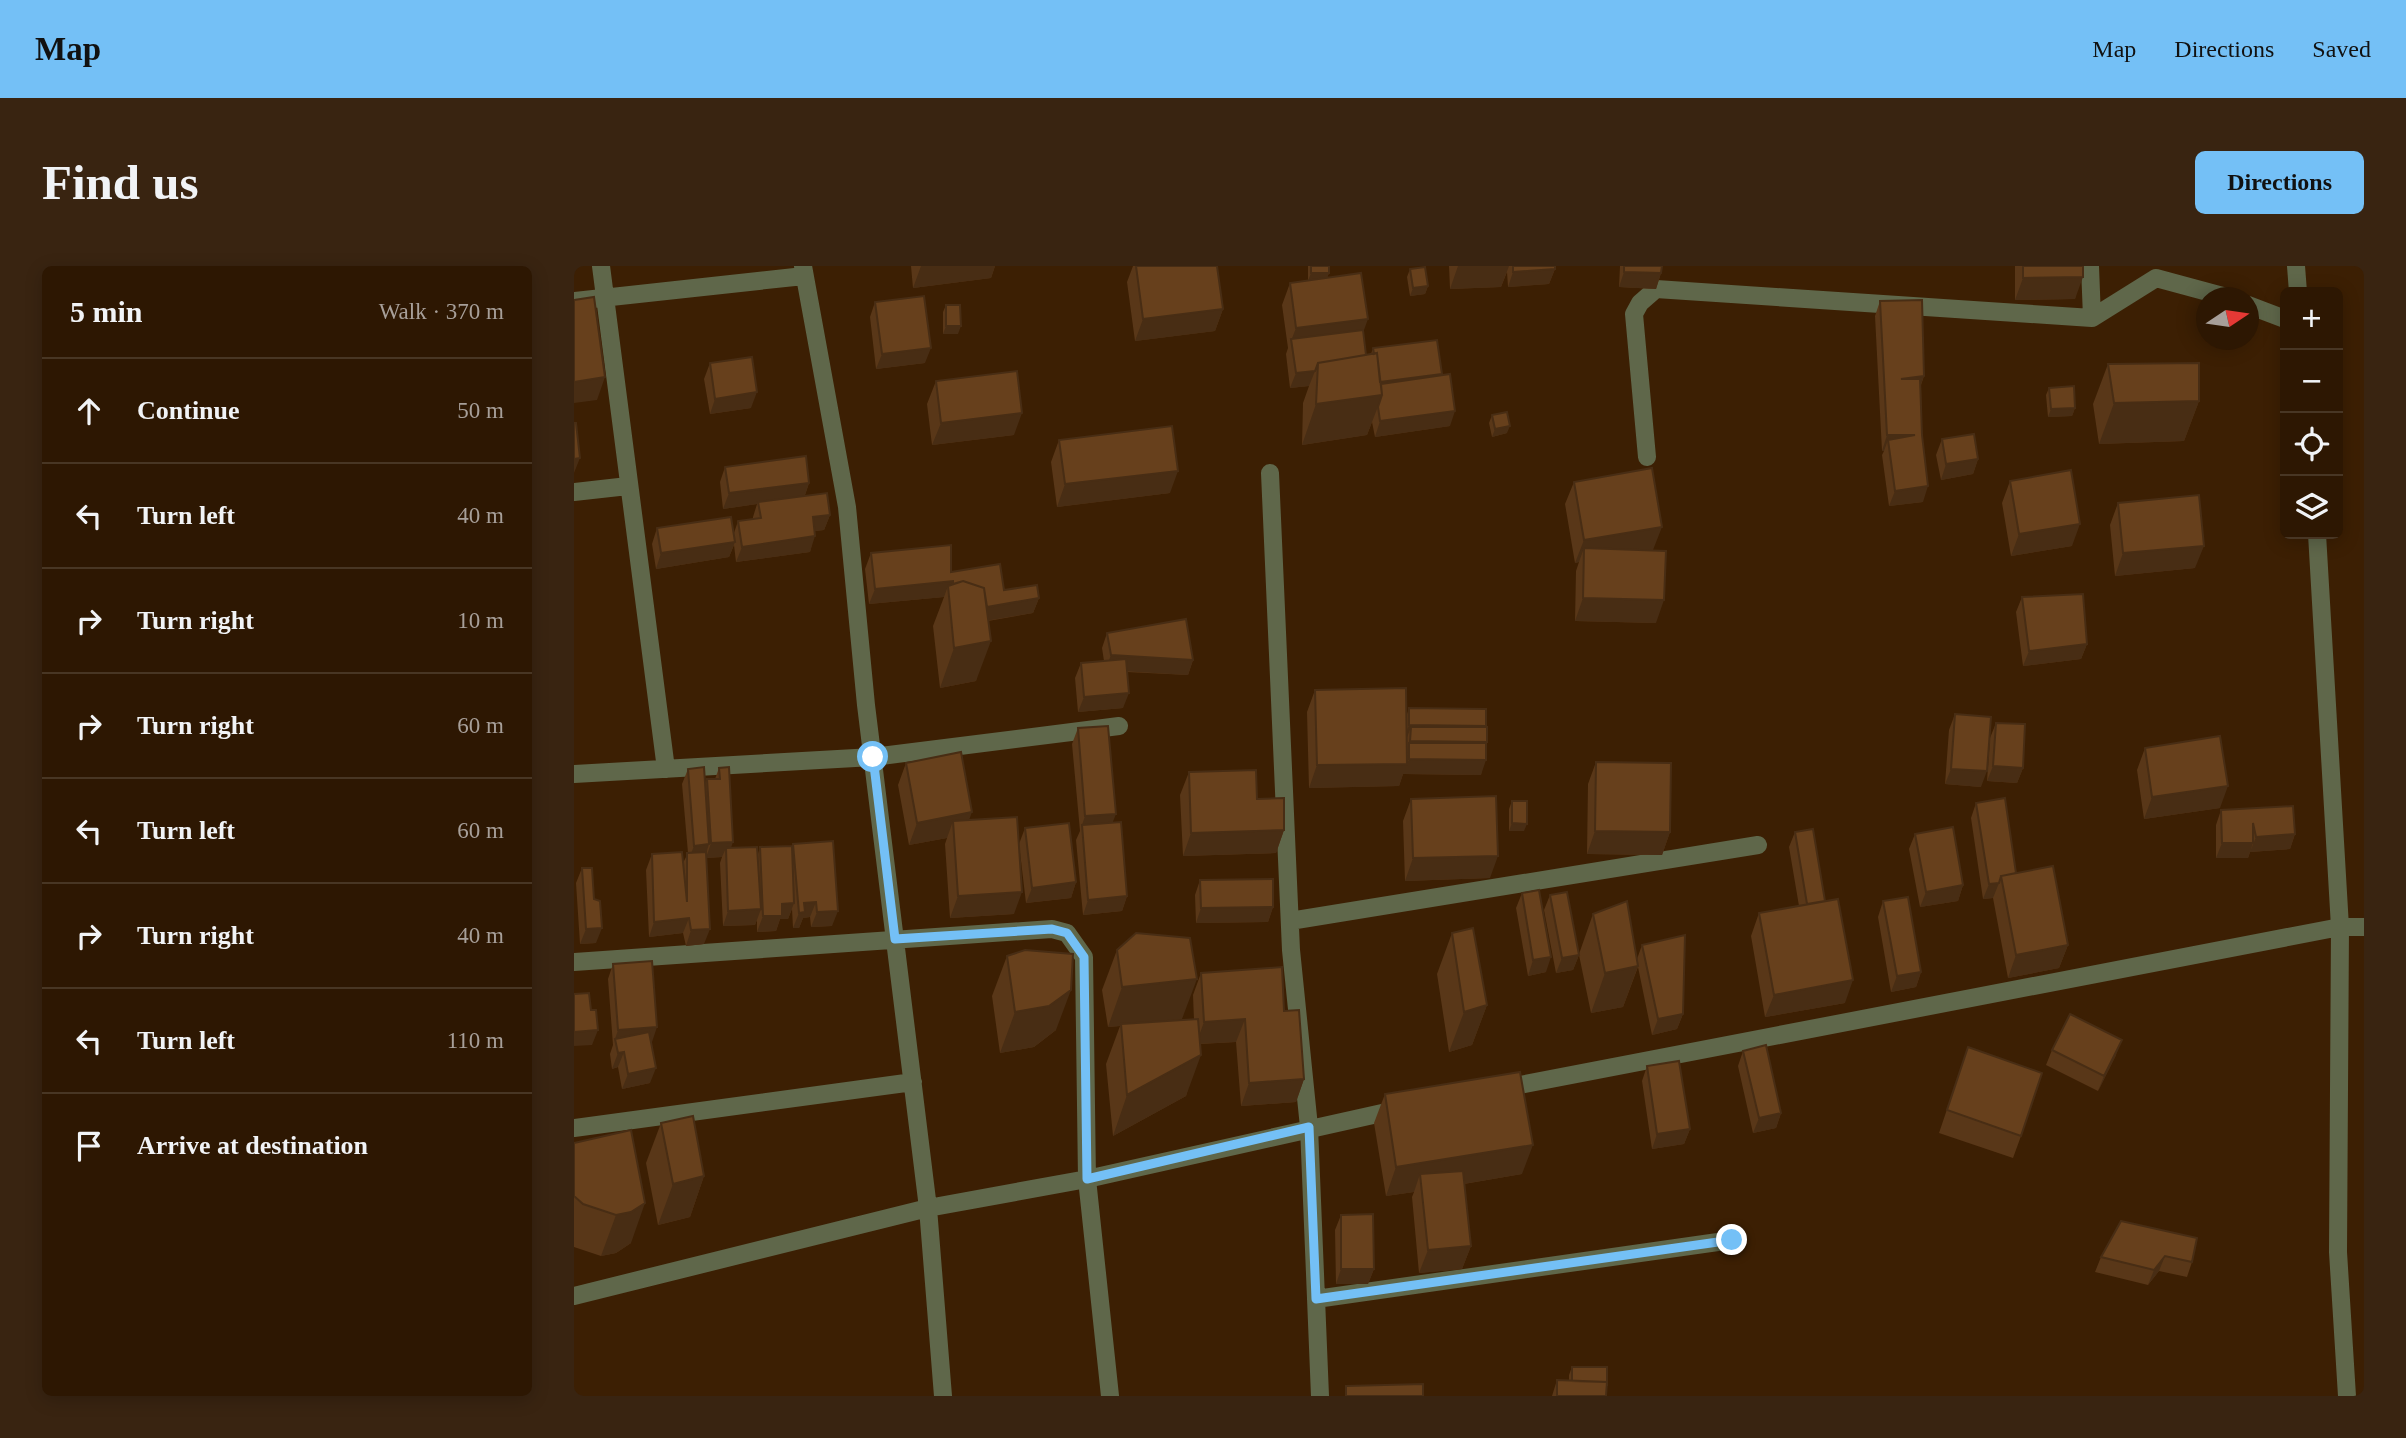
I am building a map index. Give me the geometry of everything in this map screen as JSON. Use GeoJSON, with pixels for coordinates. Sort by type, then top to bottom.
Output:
{"type":"FeatureCollection","features":[{"type":"Feature","properties":{"kind":"street"},"geometry":{"type":"LineString","coordinates":[[601,266],[666,769]]}},
{"type":"Feature","properties":{"kind":"street"},"geometry":{"type":"LineString","coordinates":[[2091,266],[2092,318]]}},
{"type":"Feature","properties":{"kind":"street"},"geometry":{"type":"LineString","coordinates":[[2296,266],[2298,287]]}},
{"type":"Feature","properties":{"kind":"street"},"geometry":{"type":"LineString","coordinates":[[574,301],[804,271],[847,507],[873,757],[928,1208],[943,1396]]}},
{"type":"Feature","properties":{"kind":"street"},"geometry":{"type":"LineString","coordinates":[[1647,457],[1634,314],[1640,303],[1656,289],[2092,318],[2156,278],[2196,289]]}},
{"type":"Feature","properties":{"kind":"street"},"geometry":{"type":"LineString","coordinates":[[2259,309],[2280,318]]}},
{"type":"Feature","properties":{"kind":"street"},"geometry":{"type":"LineString","coordinates":[[1270,473],[1290,921],[1309,1127],[1320,1396]]}},
{"type":"Feature","properties":{"kind":"street"},"geometry":{"type":"LineString","coordinates":[[574,492],[628,486]]}},
{"type":"Feature","properties":{"kind":"street"},"geometry":{"type":"LineString","coordinates":[[2317,539],[2340,927],[2338,1252],[2347,1396]]}},
{"type":"Feature","properties":{"kind":"street"},"geometry":{"type":"LineString","coordinates":[[574,774],[873,757],[1119,726]]}},
{"type":"Feature","properties":{"kind":"street"},"geometry":{"type":"LineString","coordinates":[[1290,921],[1758,845]]}},
{"type":"Feature","properties":{"kind":"street"},"geometry":{"type":"LineString","coordinates":[[1488,1091],[1871,1015],[2340,927],[2364,926]]}},
{"type":"Feature","properties":{"kind":"street"},"geometry":{"type":"LineString","coordinates":[[574,961],[1052,929],[1067,933],[1084,957],[1087,1179],[1110,1396]]}},
{"type":"Feature","properties":{"kind":"street"},"geometry":{"type":"LineString","coordinates":[[574,1128],[913,1082]]}},
{"type":"Feature","properties":{"kind":"street"},"geometry":{"type":"LineString","coordinates":[[574,1296],[928,1208],[1087,1179],[1309,1127],[1419,1105]]}},
{"type":"Feature","properties":{"kind":"street"},"geometry":{"type":"LineString","coordinates":[[1316,1299],[1732,1240]]}},
{"type":"Feature","properties":{"kind":"building"},"geometry":{"type":"Polygon","coordinates":[[[1136,266],[1217,266],[1223,309],[1143,319],[1136,266]]]}},
{"type":"Feature","properties":{"kind":"building"},"geometry":{"type":"Polygon","coordinates":[[[1311,266],[1329,266],[1329,273],[1311,273],[1311,266]]]}},
{"type":"Feature","properties":{"kind":"building"},"geometry":{"type":"Polygon","coordinates":[[[1513,266],[1555,266],[1555,269],[1513,272],[1513,266]]]}},
{"type":"Feature","properties":{"kind":"building"},"geometry":{"type":"Polygon","coordinates":[[[1624,266],[1662,266],[1661,273],[1624,272],[1624,266]]]}},
{"type":"Feature","properties":{"kind":"building"},"geometry":{"type":"Polygon","coordinates":[[[2023,266],[2083,266],[2083,277],[2023,278],[2023,266]]]}},
{"type":"Feature","properties":{"kind":"building"},"geometry":{"type":"Polygon","coordinates":[[[1425,267],[1428,286],[1413,288],[1410,269],[1425,267]]]}},
{"type":"Feature","properties":{"kind":"building"},"geometry":{"type":"Polygon","coordinates":[[[1361,273],[1368,319],[1296,328],[1290,283],[1361,273]]]}},
{"type":"Feature","properties":{"kind":"building"},"geometry":{"type":"Polygon","coordinates":[[[924,296],[931,348],[882,354],[875,302],[924,296]]]}},
{"type":"Feature","properties":{"kind":"building"},"geometry":{"type":"Polygon","coordinates":[[[594,297],[605,377],[574,382],[574,300],[594,297]]]}},
{"type":"Feature","properties":{"kind":"building"},"geometry":{"type":"Polygon","coordinates":[[[1922,300],[1924,376],[1901,379],[1920,379],[1922,435],[1928,486],[1895,491],[1888,440],[1915,435],[1887,435],[1880,301],[1922,300]]]}},
{"type":"Feature","properties":{"kind":"building"},"geometry":{"type":"Polygon","coordinates":[[[946,305],[960,305],[961,326],[946,326],[946,305]]]}},
{"type":"Feature","properties":{"kind":"building"},"geometry":{"type":"Polygon","coordinates":[[[1363,330],[1366,355],[1318,363],[1315,371],[1296,373],[1291,339],[1363,330]]]}},
{"type":"Feature","properties":{"kind":"building"},"geometry":{"type":"Polygon","coordinates":[[[1437,340],[1442,374],[1380,382],[1377,353],[1374,354],[1373,348],[1437,340]]]}},
{"type":"Feature","properties":{"kind":"building"},"geometry":{"type":"Polygon","coordinates":[[[1377,353],[1382,395],[1316,404],[1318,363],[1377,353]]]}},
{"type":"Feature","properties":{"kind":"building"},"geometry":{"type":"Polygon","coordinates":[[[752,357],[757,392],[715,399],[710,363],[752,357]]]}},
{"type":"Feature","properties":{"kind":"building"},"geometry":{"type":"Polygon","coordinates":[[[2199,363],[2199,401],[2114,403],[2108,364],[2199,363]]]}},
{"type":"Feature","properties":{"kind":"building"},"geometry":{"type":"Polygon","coordinates":[[[1017,371],[1022,413],[941,423],[936,381],[1017,371]]]}},
{"type":"Feature","properties":{"kind":"building"},"geometry":{"type":"Polygon","coordinates":[[[1450,374],[1455,411],[1380,421],[1378,407],[1382,395],[1381,384],[1450,374]]]}},
{"type":"Feature","properties":{"kind":"building"},"geometry":{"type":"Polygon","coordinates":[[[2074,386],[2075,408],[2051,409],[2049,388],[2074,386]]]}},
{"type":"Feature","properties":{"kind":"building"},"geometry":{"type":"Polygon","coordinates":[[[1507,412],[1510,426],[1495,429],[1492,415],[1507,412]]]}},
{"type":"Feature","properties":{"kind":"building"},"geometry":{"type":"Polygon","coordinates":[[[574,423],[580,458],[574,459],[574,423]]]}},
{"type":"Feature","properties":{"kind":"building"},"geometry":{"type":"Polygon","coordinates":[[[1172,426],[1178,471],[1065,484],[1059,440],[1172,426]]]}},
{"type":"Feature","properties":{"kind":"building"},"geometry":{"type":"Polygon","coordinates":[[[1974,434],[1978,459],[1946,464],[1942,439],[1974,434]]]}},
{"type":"Feature","properties":{"kind":"building"},"geometry":{"type":"Polygon","coordinates":[[[806,456],[809,483],[729,493],[725,467],[806,456]]]}},
{"type":"Feature","properties":{"kind":"building"},"geometry":{"type":"Polygon","coordinates":[[[1652,468],[1662,527],[1584,540],[1574,482],[1652,468]]]}},
{"type":"Feature","properties":{"kind":"building"},"geometry":{"type":"Polygon","coordinates":[[[2071,470],[2080,524],[2019,534],[2010,481],[2071,470]]]}},
{"type":"Feature","properties":{"kind":"building"},"geometry":{"type":"Polygon","coordinates":[[[827,493],[830,515],[813,517],[815,536],[742,547],[738,521],[761,518],[758,502],[827,493]]]}},
{"type":"Feature","properties":{"kind":"building"},"geometry":{"type":"Polygon","coordinates":[[[2199,495],[2204,546],[2123,553],[2118,503],[2199,495]]]}},
{"type":"Feature","properties":{"kind":"building"},"geometry":{"type":"Polygon","coordinates":[[[731,517],[735,542],[661,553],[657,528],[731,517]]]}},
{"type":"Feature","properties":{"kind":"building"},"geometry":{"type":"Polygon","coordinates":[[[951,545],[951,572],[1000,564],[1004,590],[1037,585],[1039,598],[987,607],[984,588],[963,581],[875,589],[871,553],[951,545]]]}},
{"type":"Feature","properties":{"kind":"building"},"geometry":{"type":"Polygon","coordinates":[[[1584,548],[1666,551],[1664,600],[1583,598],[1584,548]]]}},
{"type":"Feature","properties":{"kind":"building"},"geometry":{"type":"Polygon","coordinates":[[[963,581],[984,588],[991,641],[954,648],[948,586],[963,581]]]}},
{"type":"Feature","properties":{"kind":"building"},"geometry":{"type":"Polygon","coordinates":[[[2083,594],[2087,644],[2029,651],[2022,597],[2083,594]]]}},
{"type":"Feature","properties":{"kind":"building"},"geometry":{"type":"Polygon","coordinates":[[[1186,619],[1193,660],[1111,655],[1107,633],[1186,619]]]}},
{"type":"Feature","properties":{"kind":"building"},"geometry":{"type":"Polygon","coordinates":[[[1126,659],[1129,693],[1084,697],[1081,663],[1126,659]]]}},
{"type":"Feature","properties":{"kind":"building"},"geometry":{"type":"Polygon","coordinates":[[[1406,688],[1407,764],[1317,765],[1315,690],[1406,688]]]}},
{"type":"Feature","properties":{"kind":"building"},"geometry":{"type":"Polygon","coordinates":[[[1409,708],[1486,709],[1486,726],[1409,725],[1409,708]]]}},
{"type":"Feature","properties":{"kind":"building"},"geometry":{"type":"Polygon","coordinates":[[[1955,714],[1991,717],[1987,771],[1951,769],[1955,714]]]}},
{"type":"Feature","properties":{"kind":"building"},"geometry":{"type":"Polygon","coordinates":[[[1996,723],[2025,724],[2023,768],[1993,766],[1996,723]]]}},
{"type":"Feature","properties":{"kind":"building"},"geometry":{"type":"Polygon","coordinates":[[[1108,726],[1116,814],[1085,816],[1078,728],[1108,726]]]}},
{"type":"Feature","properties":{"kind":"building"},"geometry":{"type":"Polygon","coordinates":[[[1411,727],[1487,727],[1487,742],[1410,741],[1411,727]]]}},
{"type":"Feature","properties":{"kind":"building"},"geometry":{"type":"Polygon","coordinates":[[[2220,736],[2228,786],[2152,797],[2145,748],[2220,736]]]}},
{"type":"Feature","properties":{"kind":"building"},"geometry":{"type":"Polygon","coordinates":[[[1409,743],[1486,743],[1486,760],[1409,759],[1409,743]]]}},
{"type":"Feature","properties":{"kind":"building"},"geometry":{"type":"Polygon","coordinates":[[[961,752],[972,812],[917,823],[906,763],[961,752]]]}},
{"type":"Feature","properties":{"kind":"building"},"geometry":{"type":"Polygon","coordinates":[[[1596,762],[1671,763],[1670,832],[1595,831],[1596,762]]]}},
{"type":"Feature","properties":{"kind":"building"},"geometry":{"type":"Polygon","coordinates":[[[704,767],[709,844],[694,846],[688,769],[704,767]]]}},
{"type":"Feature","properties":{"kind":"building"},"geometry":{"type":"Polygon","coordinates":[[[729,767],[733,842],[711,843],[707,779],[720,779],[719,768],[729,767]]]}},
{"type":"Feature","properties":{"kind":"building"},"geometry":{"type":"Polygon","coordinates":[[[1256,770],[1257,799],[1284,798],[1284,830],[1191,833],[1189,772],[1256,770]]]}},
{"type":"Feature","properties":{"kind":"building"},"geometry":{"type":"Polygon","coordinates":[[[1496,796],[1498,856],[1413,858],[1411,799],[1496,796]]]}},
{"type":"Feature","properties":{"kind":"building"},"geometry":{"type":"Polygon","coordinates":[[[2005,798],[2016,873],[2001,876],[1999,883],[1989,884],[1976,803],[2005,798]]]}},
{"type":"Feature","properties":{"kind":"building"},"geometry":{"type":"Polygon","coordinates":[[[1512,801],[1527,801],[1527,824],[1512,823],[1512,801]]]}},
{"type":"Feature","properties":{"kind":"building"},"geometry":{"type":"Polygon","coordinates":[[[2293,806],[2295,834],[2256,837],[2253,823],[2253,843],[2222,843],[2221,810],[2293,806]]]}},
{"type":"Feature","properties":{"kind":"building"},"geometry":{"type":"Polygon","coordinates":[[[1017,817],[1022,892],[958,896],[953,821],[1017,817]]]}},
{"type":"Feature","properties":{"kind":"building"},"geometry":{"type":"Polygon","coordinates":[[[1121,822],[1127,896],[1088,900],[1082,825],[1121,822]]]}},
{"type":"Feature","properties":{"kind":"building"},"geometry":{"type":"Polygon","coordinates":[[[1069,823],[1076,882],[1032,888],[1025,828],[1069,823]]]}},
{"type":"Feature","properties":{"kind":"building"},"geometry":{"type":"Polygon","coordinates":[[[1953,827],[1963,885],[1926,892],[1915,834],[1953,827]]]}},
{"type":"Feature","properties":{"kind":"building"},"geometry":{"type":"Polygon","coordinates":[[[1813,829],[1825,901],[1807,904],[1795,832],[1813,829]]]}},
{"type":"Feature","properties":{"kind":"building"},"geometry":{"type":"Polygon","coordinates":[[[833,841],[838,911],[817,912],[816,902],[804,903],[805,912],[799,913],[793,844],[833,841]]]}},
{"type":"Feature","properties":{"kind":"building"},"geometry":{"type":"Polygon","coordinates":[[[792,846],[794,903],[782,904],[782,916],[763,916],[760,847],[792,846]]]}},
{"type":"Feature","properties":{"kind":"building"},"geometry":{"type":"Polygon","coordinates":[[[757,847],[761,909],[728,911],[726,848],[757,847]]]}},
{"type":"Feature","properties":{"kind":"building"},"geometry":{"type":"Polygon","coordinates":[[[682,852],[687,902],[687,853],[706,852],[710,929],[691,930],[689,918],[654,922],[652,854],[682,852]]]}},
{"type":"Feature","properties":{"kind":"building"},"geometry":{"type":"Polygon","coordinates":[[[2053,866],[2068,945],[2016,955],[2001,876],[2053,866]]]}},
{"type":"Feature","properties":{"kind":"building"},"geometry":{"type":"Polygon","coordinates":[[[582,868],[592,868],[594,899],[600,901],[602,928],[586,929],[582,868]]]}},
{"type":"Feature","properties":{"kind":"building"},"geometry":{"type":"Polygon","coordinates":[[[1273,879],[1273,907],[1201,908],[1200,880],[1273,879]]]}},
{"type":"Feature","properties":{"kind":"building"},"geometry":{"type":"Polygon","coordinates":[[[1539,890],[1551,957],[1533,960],[1522,893],[1539,890]]]}},
{"type":"Feature","properties":{"kind":"building"},"geometry":{"type":"Polygon","coordinates":[[[1567,892],[1579,955],[1562,958],[1550,895],[1567,892]]]}},
{"type":"Feature","properties":{"kind":"building"},"geometry":{"type":"Polygon","coordinates":[[[1908,897],[1921,972],[1897,976],[1883,901],[1908,897]]]}},
{"type":"Feature","properties":{"kind":"building"},"geometry":{"type":"Polygon","coordinates":[[[1838,899],[1853,980],[1774,995],[1759,913],[1838,899]]]}},
{"type":"Feature","properties":{"kind":"building"},"geometry":{"type":"Polygon","coordinates":[[[1627,901],[1638,966],[1605,973],[1593,914],[1627,901]]]}},
{"type":"Feature","properties":{"kind":"building"},"geometry":{"type":"Polygon","coordinates":[[[1473,928],[1487,1005],[1464,1012],[1452,933],[1473,928]]]}},
{"type":"Feature","properties":{"kind":"building"},"geometry":{"type":"Polygon","coordinates":[[[1136,933],[1190,938],[1197,979],[1122,987],[1117,950],[1136,933]]]}},
{"type":"Feature","properties":{"kind":"building"},"geometry":{"type":"Polygon","coordinates":[[[1685,935],[1683,1014],[1658,1019],[1642,945],[1685,935]]]}},
{"type":"Feature","properties":{"kind":"building"},"geometry":{"type":"Polygon","coordinates":[[[1025,950],[1073,954],[1071,990],[1049,1006],[1015,1012],[1007,956],[1025,950]]]}},
{"type":"Feature","properties":{"kind":"building"},"geometry":{"type":"Polygon","coordinates":[[[652,961],[657,1027],[618,1030],[613,964],[652,961]]]}},
{"type":"Feature","properties":{"kind":"building"},"geometry":{"type":"Polygon","coordinates":[[[1282,967],[1284,1011],[1299,1010],[1304,1079],[1249,1083],[1245,1019],[1204,1022],[1201,973],[1282,967]]]}},
{"type":"Feature","properties":{"kind":"building"},"geometry":{"type":"Polygon","coordinates":[[[589,993],[591,1010],[596,1010],[598,1030],[574,1032],[574,994],[589,993]]]}},
{"type":"Feature","properties":{"kind":"building"},"geometry":{"type":"Polygon","coordinates":[[[2070,1014],[2122,1040],[2104,1076],[2052,1050],[2070,1014]]]}},
{"type":"Feature","properties":{"kind":"building"},"geometry":{"type":"Polygon","coordinates":[[[1198,1019],[1201,1055],[1127,1095],[1121,1024],[1198,1019]]]}},
{"type":"Feature","properties":{"kind":"building"},"geometry":{"type":"Polygon","coordinates":[[[649,1032],[656,1068],[628,1074],[624,1052],[618,1053],[615,1039],[649,1032]]]}},
{"type":"Feature","properties":{"kind":"building"},"geometry":{"type":"Polygon","coordinates":[[[1766,1045],[1781,1113],[1759,1118],[1743,1051],[1766,1045]]]}},
{"type":"Feature","properties":{"kind":"building"},"geometry":{"type":"Polygon","coordinates":[[[1968,1047],[2042,1073],[2021,1136],[1947,1110],[1968,1047]]]}},
{"type":"Feature","properties":{"kind":"building"},"geometry":{"type":"Polygon","coordinates":[[[1679,1061],[1690,1129],[1657,1134],[1647,1066],[1679,1061]]]}},
{"type":"Feature","properties":{"kind":"building"},"geometry":{"type":"Polygon","coordinates":[[[1520,1072],[1533,1145],[1396,1167],[1385,1094],[1520,1072]]]}},
{"type":"Feature","properties":{"kind":"building"},"geometry":{"type":"Polygon","coordinates":[[[693,1116],[704,1176],[673,1184],[661,1123],[693,1116]]]}},
{"type":"Feature","properties":{"kind":"building"},"geometry":{"type":"Polygon","coordinates":[[[631,1130],[645,1203],[631,1212],[616,1215],[583,1204],[574,1196],[574,1143],[631,1130]]]}},
{"type":"Feature","properties":{"kind":"building"},"geometry":{"type":"Polygon","coordinates":[[[1463,1171],[1471,1246],[1428,1250],[1420,1174],[1463,1171]]]}},
{"type":"Feature","properties":{"kind":"building"},"geometry":{"type":"Polygon","coordinates":[[[1373,1214],[1374,1269],[1341,1269],[1341,1215],[1373,1214]]]}},
{"type":"Feature","properties":{"kind":"building"},"geometry":{"type":"Polygon","coordinates":[[[2121,1221],[2197,1238],[2192,1262],[2165,1256],[2154,1270],[2101,1257],[2121,1221]]]}},
{"type":"Feature","properties":{"kind":"building"},"geometry":{"type":"Polygon","coordinates":[[[1572,1367],[1607,1367],[1607,1382],[1572,1381],[1572,1367]]]}},
{"type":"Feature","properties":{"kind":"building"},"geometry":{"type":"Polygon","coordinates":[[[1557,1380],[1607,1382],[1606,1396],[1557,1396],[1557,1380]]]}},
{"type":"Feature","properties":{"kind":"building"},"geometry":{"type":"Polygon","coordinates":[[[1423,1384],[1423,1396],[1346,1396],[1346,1386],[1423,1384]]]}},
{"type":"Feature","properties":{"kind":"route"},"geometry":{"type":"LineString","coordinates":[[873,757],[895,939],[1052,929],[1067,933],[1084,957],[1087,1179],[1309,1127],[1316,1299],[1732,1240]]}}]}
